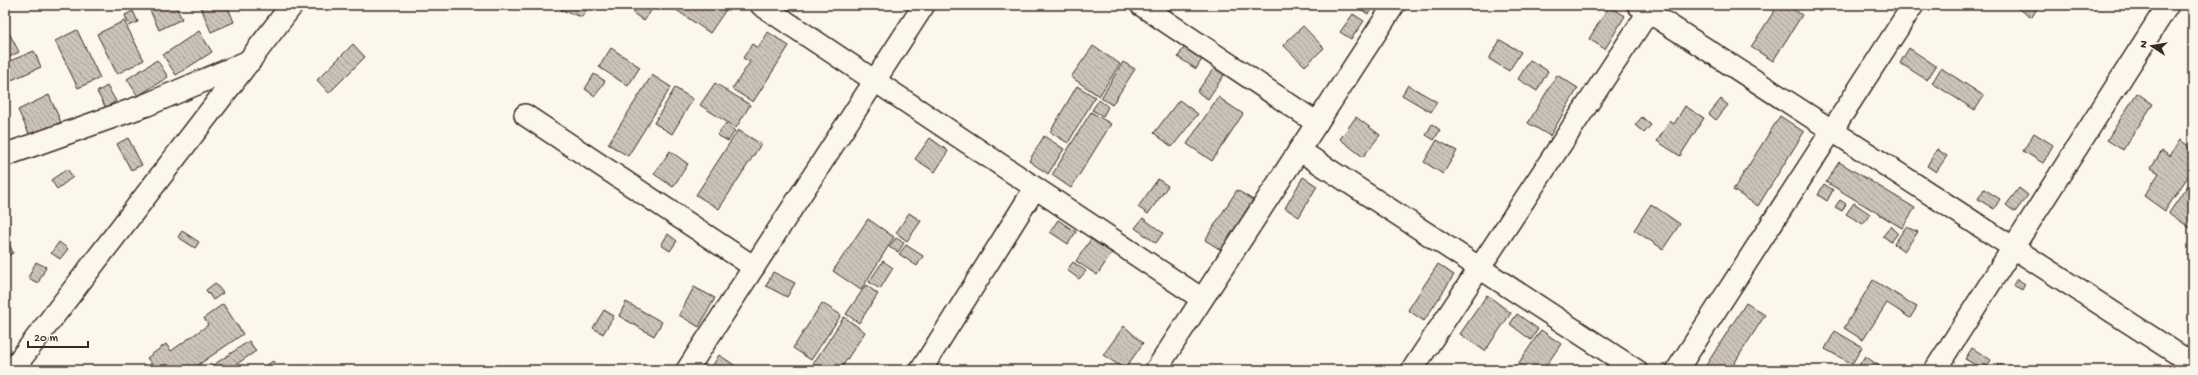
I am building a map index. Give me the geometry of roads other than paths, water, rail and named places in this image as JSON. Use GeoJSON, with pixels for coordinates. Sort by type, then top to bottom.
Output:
{"type":"FeatureCollection","features":[{"type":"Feature","properties":{"kind":"main road"},"geometry":{"type":"LineString","coordinates":[[12,370],[292,5]]}},
{"type":"Feature","properties":{"kind":"main road"},"geometry":{"type":"LineString","coordinates":[[5,155],[146,105],[250,61]]}},
{"type":"Feature","properties":{"kind":"street"},"geometry":{"type":"LineString","coordinates":[[761,5],[1202,299]]}},
{"type":"Feature","properties":{"kind":"street"},"geometry":{"type":"LineString","coordinates":[[687,370],[924,5]]}},
{"type":"Feature","properties":{"kind":"street"},"geometry":{"type":"LineString","coordinates":[[1141,5],[1317,123]]}},
{"type":"Feature","properties":{"kind":"street"},"geometry":{"type":"LineString","coordinates":[[1156,370],[1394,5]]}},
{"type":"Feature","properties":{"kind":"street"},"geometry":{"type":"LineString","coordinates":[[1677,370],[1913,5]]}},
{"type":"Feature","properties":{"kind":"street"},"geometry":{"type":"LineString","coordinates":[[1935,370],[2168,5]]}},
{"type":"Feature","properties":{"kind":"street"},"geometry":{"type":"LineString","coordinates":[[1412,370],[1646,7],[1831,131],[2193,364],[2189,370]]}},
{"type":"Feature","properties":{"kind":"street"},"geometry":{"type":"LineString","coordinates":[[525,115],[754,267]]}},
{"type":"Feature","properties":{"kind":"street"},"geometry":{"type":"LineString","coordinates":[[1299,150],[1636,370]]}},
{"type":"Feature","properties":{"kind":"street"},"geometry":{"type":"LineString","coordinates":[[921,370],[1035,188]]}}]}
